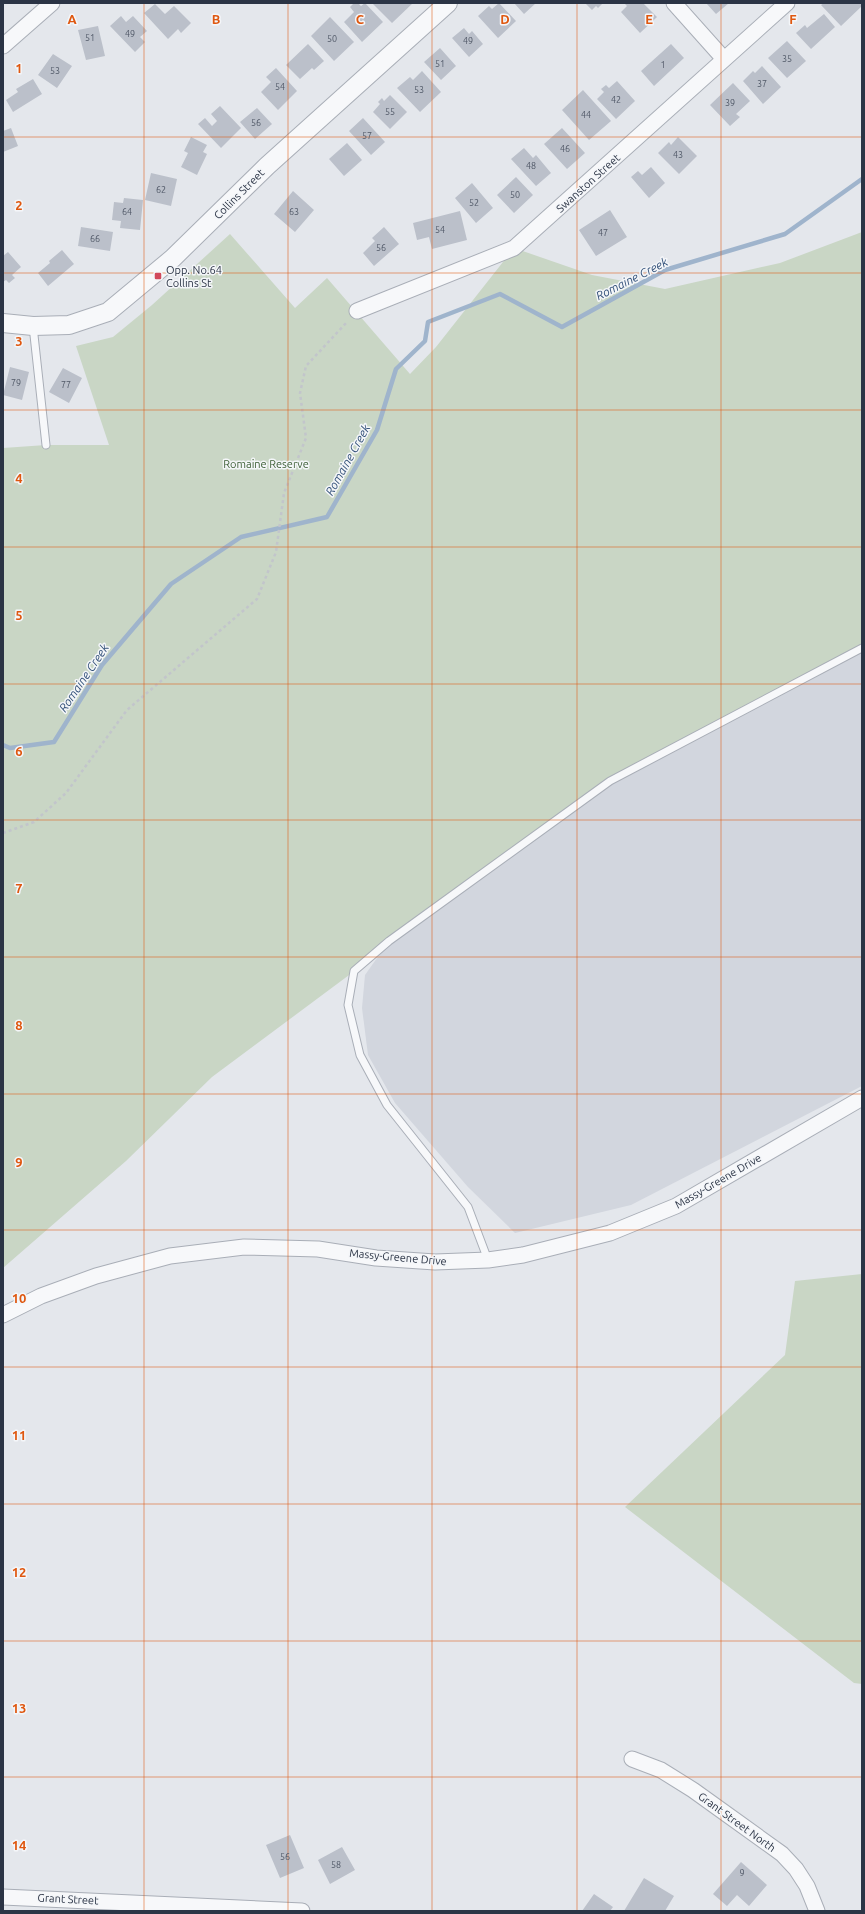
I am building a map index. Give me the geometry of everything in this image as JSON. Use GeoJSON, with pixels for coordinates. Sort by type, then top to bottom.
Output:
{"type":"FeatureCollection","features":[{"type":"Feature","properties":{"kind":"street"},"geometry":{"type":"LineString","coordinates":[[3,46],[52,3]]}},
{"type":"Feature","properties":{"kind":"street","name":"Collins Street"},"geometry":{"type":"LineString","coordinates":[[3,323],[33,326],[69,325],[108,312],[174,258],[267,166],[448,3]]}},
{"type":"Feature","properties":{"kind":"street"},"geometry":{"type":"LineString","coordinates":[[674,3],[724,59]]}},
{"type":"Feature","properties":{"kind":"street","name":"Swanston Street"},"geometry":{"type":"LineString","coordinates":[[357,311],[514,248],[787,3]]}},
{"type":"Feature","properties":{"kind":"street","name":"Massy-Greene Drive"},"geometry":{"type":"LineString","coordinates":[[3,1315],[41,1296],[96,1276],[170,1256],[244,1247],[318,1249],[376,1258],[435,1262],[488,1260],[523,1255],[610,1233],[676,1206],[862,1098]]}},
{"type":"Feature","properties":{"kind":"street","name":"Grant Street North"},"geometry":{"type":"LineString","coordinates":[[632,1759],[661,1770],[693,1790],[782,1854],[796,1869],[807,1886],[816,1911]]}},
{"type":"Feature","properties":{"kind":"street","name":"Grant Street"},"geometry":{"type":"LineString","coordinates":[[3,1897],[302,1911]]}},
{"type":"Feature","properties":{"kind":"lane"},"geometry":{"type":"LineString","coordinates":[[33,326],[46,445]]}},
{"type":"Feature","properties":{"kind":"lane"},"geometry":{"type":"LineString","coordinates":[[488,1260],[468,1207],[388,1105],[360,1054],[348,1005],[354,971],[388,941],[610,781],[862,648]]}},
{"type":"Feature","properties":{"kind":"path"},"geometry":{"type":"LineString","coordinates":[[3,833],[34,822],[60,798],[127,710],[257,599],[276,552],[284,493],[306,438],[300,393],[306,366],[357,311]]}},
{"type":"Feature","properties":{"kind":"shaded area"},"geometry":{"type":"Polygon","coordinates":[[[862,648],[862,1086],[631,1205],[515,1233],[468,1187],[395,1103],[368,1055],[362,1008],[365,975],[389,941],[610,781],[862,648]]]}},
{"type":"Feature","properties":{"kind":"green space","name":"Romaine Reserve"},"geometry":{"type":"Polygon","coordinates":[[[862,232],[862,648],[610,781],[212,1077],[126,1161],[3,1268],[3,448],[46,445],[109,445],[76,346],[113,337],[152,305],[230,234],[295,308],[327,278],[410,374],[436,347],[514,248],[592,275],[665,289],[780,263],[862,232]]]}},
{"type":"Feature","properties":{"kind":"green space"},"geometry":{"type":"Polygon","coordinates":[[[862,1274],[862,1684],[854,1683],[625,1507],[785,1355],[795,1281],[862,1274]]]}},
{"type":"Feature","properties":{"kind":"building"},"geometry":{"type":"Polygon","coordinates":[[[354,3],[358,3],[361,6],[365,3],[383,22],[362,42],[344,22],[354,12],[350,7],[354,3]]]}},
{"type":"Feature","properties":{"kind":"building"},"geometry":{"type":"Polygon","coordinates":[[[372,3],[413,3],[392,23],[372,3]]]}},
{"type":"Feature","properties":{"kind":"building"},"geometry":{"type":"Polygon","coordinates":[[[499,3],[516,21],[498,38],[478,16],[489,6],[492,9],[499,3]]]}},
{"type":"Feature","properties":{"kind":"building"},"geometry":{"type":"Polygon","coordinates":[[[514,3],[536,3],[524,14],[514,3]]]}},
{"type":"Feature","properties":{"kind":"building"},"geometry":{"type":"Polygon","coordinates":[[[585,3],[603,3],[598,8],[596,6],[592,10],[585,3]]]}},
{"type":"Feature","properties":{"kind":"building"},"geometry":{"type":"Polygon","coordinates":[[[643,3],[657,17],[640,33],[621,12],[627,6],[625,4],[643,3]]]}},
{"type":"Feature","properties":{"kind":"building"},"geometry":{"type":"Polygon","coordinates":[[[706,3],[729,3],[716,14],[706,3]]]}},
{"type":"Feature","properties":{"kind":"building"},"geometry":{"type":"Polygon","coordinates":[[[824,3],[862,3],[862,6],[841,26],[821,5],[824,3]]]}},
{"type":"Feature","properties":{"kind":"building"},"geometry":{"type":"Polygon","coordinates":[[[155,4],[165,14],[174,6],[191,23],[181,33],[178,29],[168,39],[144,13],[155,4]]]}},
{"type":"Feature","properties":{"kind":"building"},"geometry":{"type":"Polygon","coordinates":[[[824,14],[835,27],[811,49],[796,33],[805,25],[807,28],[824,14]]]}},
{"type":"Feature","properties":{"kind":"building"},"geometry":{"type":"Polygon","coordinates":[[[121,16],[126,22],[133,16],[147,31],[140,37],[145,42],[135,52],[110,26],[121,16]]]}},
{"type":"Feature","properties":{"kind":"building"},"geometry":{"type":"Polygon","coordinates":[[[330,17],[354,42],[334,61],[311,36],[330,17]]]}},
{"type":"Feature","properties":{"kind":"building"},"geometry":{"type":"Polygon","coordinates":[[[98,26],[105,56],[86,60],[78,30],[98,26]]]}},
{"type":"Feature","properties":{"kind":"building"},"geometry":{"type":"Polygon","coordinates":[[[464,28],[469,34],[472,31],[483,44],[469,57],[452,38],[464,28]]]}},
{"type":"Feature","properties":{"kind":"building"},"geometry":{"type":"Polygon","coordinates":[[[787,41],[806,61],[787,78],[768,58],[787,41]]]}},
{"type":"Feature","properties":{"kind":"building"},"geometry":{"type":"Polygon","coordinates":[[[308,44],[324,61],[314,70],[312,68],[300,79],[286,65],[308,44]]]}},
{"type":"Feature","properties":{"kind":"building"},"geometry":{"type":"Polygon","coordinates":[[[671,44],[684,58],[654,86],[641,71],[671,44]]]}},
{"type":"Feature","properties":{"kind":"building"},"geometry":{"type":"Polygon","coordinates":[[[440,48],[456,66],[441,80],[424,62],[440,48]]]}},
{"type":"Feature","properties":{"kind":"building"},"geometry":{"type":"Polygon","coordinates":[[[53,54],[72,66],[57,88],[38,75],[53,54]]]}},
{"type":"Feature","properties":{"kind":"building"},"geometry":{"type":"Polygon","coordinates":[[[762,66],[781,87],[763,104],[743,81],[753,71],[755,73],[762,66]]]}},
{"type":"Feature","properties":{"kind":"building"},"geometry":{"type":"Polygon","coordinates":[[[276,68],[297,91],[278,110],[261,92],[271,82],[266,77],[276,68]]]}},
{"type":"Feature","properties":{"kind":"building"},"geometry":{"type":"Polygon","coordinates":[[[422,71],[441,92],[420,112],[397,88],[410,77],[413,80],[422,71]]]}},
{"type":"Feature","properties":{"kind":"building"},"geometry":{"type":"Polygon","coordinates":[[[33,79],[42,94],[13,112],[6,100],[18,92],[16,89],[33,79]]]}},
{"type":"Feature","properties":{"kind":"building"},"geometry":{"type":"Polygon","coordinates":[[[617,81],[635,101],[616,119],[597,99],[604,92],[601,89],[606,85],[609,88],[617,81]]]}},
{"type":"Feature","properties":{"kind":"building"},"geometry":{"type":"Polygon","coordinates":[[[733,83],[750,101],[736,114],[740,117],[730,126],[710,105],[733,83]]]}},
{"type":"Feature","properties":{"kind":"building"},"geometry":{"type":"Polygon","coordinates":[[[583,90],[611,121],[589,140],[562,110],[583,90]]]}},
{"type":"Feature","properties":{"kind":"building"},"geometry":{"type":"Polygon","coordinates":[[[390,95],[407,112],[390,129],[373,112],[380,104],[378,102],[382,98],[384,101],[390,95]]]}},
{"type":"Feature","properties":{"kind":"building"},"geometry":{"type":"Polygon","coordinates":[[[220,106],[241,128],[221,148],[198,124],[205,118],[212,126],[217,121],[211,114],[220,106]]]}},
{"type":"Feature","properties":{"kind":"building"},"geometry":{"type":"Polygon","coordinates":[[[257,108],[272,124],[255,139],[240,122],[257,108]]]}},
{"type":"Feature","properties":{"kind":"building"},"geometry":{"type":"Polygon","coordinates":[[[363,118],[385,142],[371,155],[349,131],[363,118]]]}},
{"type":"Feature","properties":{"kind":"building"},"geometry":{"type":"Polygon","coordinates":[[[11,128],[18,146],[3,152],[3,131],[11,128]]]}},
{"type":"Feature","properties":{"kind":"building"},"geometry":{"type":"Polygon","coordinates":[[[562,128],[585,153],[567,169],[544,144],[562,128]]]}},
{"type":"Feature","properties":{"kind":"building"},"geometry":{"type":"Polygon","coordinates":[[[191,137],[207,145],[203,152],[207,154],[197,175],[181,167],[188,153],[184,151],[191,137]]]}},
{"type":"Feature","properties":{"kind":"building"},"geometry":{"type":"Polygon","coordinates":[[[678,137],[697,156],[679,174],[658,153],[669,142],[671,145],[678,137]]]}},
{"type":"Feature","properties":{"kind":"building"},"geometry":{"type":"Polygon","coordinates":[[[347,143],[362,160],[344,176],[329,159],[347,143]]]}},
{"type":"Feature","properties":{"kind":"building"},"geometry":{"type":"Polygon","coordinates":[[[524,148],[533,158],[536,155],[551,173],[536,186],[511,159],[524,148]]]}},
{"type":"Feature","properties":{"kind":"building"},"geometry":{"type":"Polygon","coordinates":[[[651,167],[665,183],[649,198],[631,177],[638,171],[642,175],[651,167]]]}},
{"type":"Feature","properties":{"kind":"building"},"geometry":{"type":"Polygon","coordinates":[[[151,173],[177,179],[171,206],[145,200],[151,173]]]}},
{"type":"Feature","properties":{"kind":"building"},"geometry":{"type":"Polygon","coordinates":[[[516,177],[533,195],[514,213],[497,195],[516,177]]]}},
{"type":"Feature","properties":{"kind":"building"},"geometry":{"type":"Polygon","coordinates":[[[472,183],[493,208],[476,223],[455,198],[472,183]]]}},
{"type":"Feature","properties":{"kind":"building"},"geometry":{"type":"Polygon","coordinates":[[[293,191],[314,210],[295,232],[274,214],[293,191]]]}},
{"type":"Feature","properties":{"kind":"building"},"geometry":{"type":"Polygon","coordinates":[[[124,198],[143,200],[140,230],[120,228],[121,221],[112,220],[114,202],[123,203],[124,198]]]}},
{"type":"Feature","properties":{"kind":"building"},"geometry":{"type":"Polygon","coordinates":[[[610,210],[627,237],[596,256],[579,230],[610,210]]]}},
{"type":"Feature","properties":{"kind":"building"},"geometry":{"type":"Polygon","coordinates":[[[460,211],[467,240],[432,249],[429,237],[417,240],[413,223],[460,211]]]}},
{"type":"Feature","properties":{"kind":"building"},"geometry":{"type":"Polygon","coordinates":[[[81,227],[113,232],[110,251],[78,246],[81,227]]]}},
{"type":"Feature","properties":{"kind":"building"},"geometry":{"type":"Polygon","coordinates":[[[384,227],[399,244],[374,266],[363,253],[375,241],[372,238],[384,227]]]}},
{"type":"Feature","properties":{"kind":"building"},"geometry":{"type":"Polygon","coordinates":[[[62,250],[74,264],[48,286],[38,273],[62,250]]]}},
{"type":"Feature","properties":{"kind":"building"},"geometry":{"type":"Polygon","coordinates":[[[8,252],[21,267],[12,275],[15,278],[9,283],[6,280],[3,282],[3,256],[8,252]]]}},
{"type":"Feature","properties":{"kind":"building"},"geometry":{"type":"Polygon","coordinates":[[[10,367],[29,372],[22,400],[3,395],[10,367]]]}},
{"type":"Feature","properties":{"kind":"building"},"geometry":{"type":"Polygon","coordinates":[[[63,368],[82,378],[69,403],[49,392],[63,368]]]}},
{"type":"Feature","properties":{"kind":"building"},"geometry":{"type":"Polygon","coordinates":[[[290,1835],[304,1868],[280,1878],[266,1845],[290,1835]]]}},
{"type":"Feature","properties":{"kind":"building"},"geometry":{"type":"Polygon","coordinates":[[[342,1847],[355,1870],[330,1884],[318,1860],[342,1847]]]}},
{"type":"Feature","properties":{"kind":"building"},"geometry":{"type":"Polygon","coordinates":[[[741,1862],[767,1885],[749,1906],[737,1895],[727,1906],[713,1894],[741,1862]]]}},
{"type":"Feature","properties":{"kind":"building"},"geometry":{"type":"Polygon","coordinates":[[[644,1878],[674,1896],[665,1911],[624,1911],[644,1878]]]}},
{"type":"Feature","properties":{"kind":"building"},"geometry":{"type":"Polygon","coordinates":[[[594,1894],[613,1907],[610,1911],[582,1911],[594,1894]]]}},
{"type":"Feature","properties":{"kind":"waterway","name":"Romaine Creek"},"geometry":{"type":"LineString","coordinates":[[3,745],[10,748],[54,742],[102,665],[171,584],[241,537],[327,517],[377,430],[396,369],[425,341],[428,322],[500,294],[562,327],[665,270],[785,234],[862,179]]}},
{"type":"Feature","properties":{"kind":"place","name":"Opp. No.64 Collins St"},"geometry":{"type":"Point","coordinates":[158,276]}}]}
